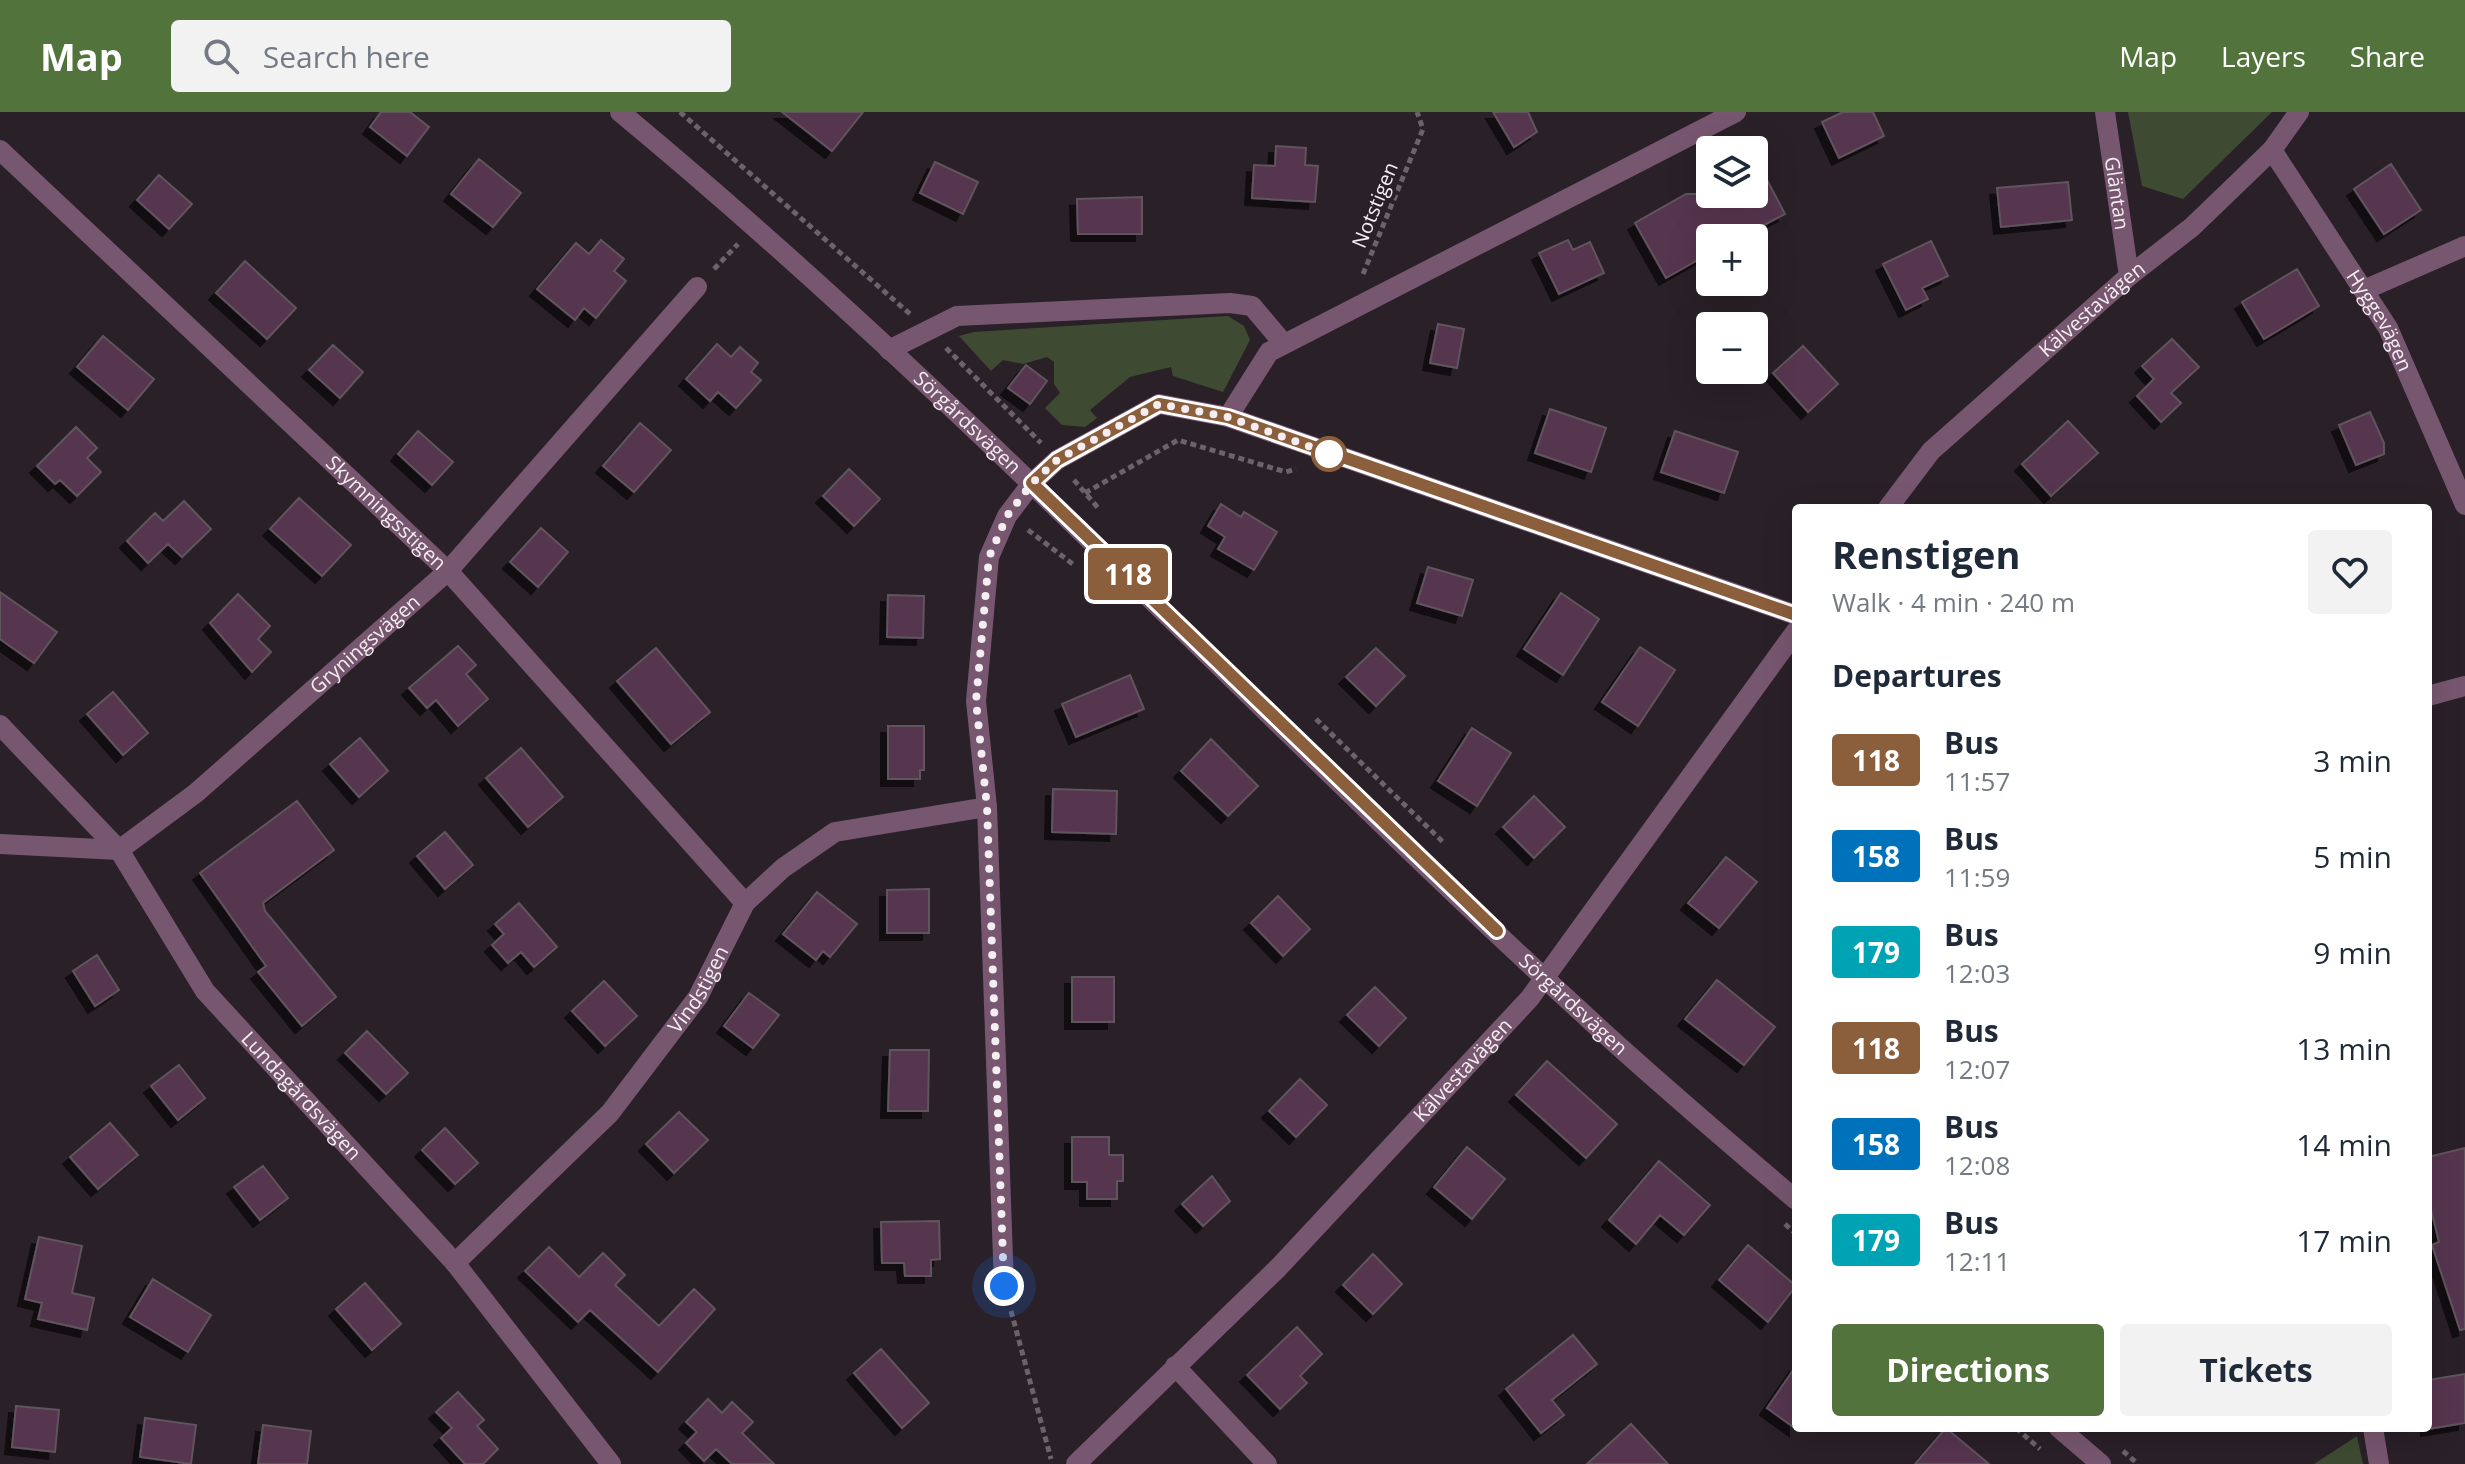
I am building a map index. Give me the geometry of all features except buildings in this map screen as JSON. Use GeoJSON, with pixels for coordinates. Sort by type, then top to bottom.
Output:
{"type":"FeatureCollection","features":[{"type":"Feature","properties":{"kind":"street","name":"Sörgårdsvägen"},"geometry":{"type":"LineString","coordinates":[[620,112],[739,211],[1032,483],[1546,980],[1792,1196]]}},
{"type":"Feature","properties":{"kind":"street"},"geometry":{"type":"LineString","coordinates":[[1228,417],[1269,352],[1736,112]]}},
{"type":"Feature","properties":{"kind":"street","name":"Gläntan"},"geometry":{"type":"LineString","coordinates":[[2105,112],[2129,276]]}},
{"type":"Feature","properties":{"kind":"street","name":"Kälvestavägen"},"geometry":{"type":"LineString","coordinates":[[1891,504],[1931,451],[2129,276],[2192,227],[2272,150],[2299,112]]}},
{"type":"Feature","properties":{"kind":"street","name":"Skymningsstigen"},"geometry":{"type":"LineString","coordinates":[[0,150],[448,571],[745,903]]}},
{"type":"Feature","properties":{"kind":"street","name":"Hyggevägen"},"geometry":{"type":"LineString","coordinates":[[2272,150],[2388,328],[2465,505]]}},
{"type":"Feature","properties":{"kind":"street"},"geometry":{"type":"LineString","coordinates":[[2364,290],[2465,246]]}},
{"type":"Feature","properties":{"kind":"street","name":"Gryningsvägen"},"geometry":{"type":"LineString","coordinates":[[119,850],[196,793],[448,571],[697,287]]}},
{"type":"Feature","properties":{"kind":"street"},"geometry":{"type":"LineString","coordinates":[[889,350],[957,316],[1230,303],[1252,306],[1284,344]]}},
{"type":"Feature","properties":{"kind":"street"},"geometry":{"type":"LineString","coordinates":[[1004,1286],[987,807],[976,701],[989,557],[1007,516],[1032,483],[1057,460],[1159,404],[1228,417],[1792,614]]}},
{"type":"Feature","properties":{"kind":"street","name":"Kälvestavägen"},"geometry":{"type":"LineString","coordinates":[[1076,1464],[1278,1268],[1546,980],[1792,637]]}},
{"type":"Feature","properties":{"kind":"street"},"geometry":{"type":"LineString","coordinates":[[2432,695],[2465,686]]}},
{"type":"Feature","properties":{"kind":"street","name":"Lundagårdsvägen"},"geometry":{"type":"LineString","coordinates":[[0,725],[119,850],[205,991],[455,1263],[611,1464]]}},
{"type":"Feature","properties":{"kind":"street","name":"Vindstigen"},"geometry":{"type":"LineString","coordinates":[[455,1263],[610,1113],[698,997],[745,903],[783,868],[835,832],[987,807]]}},
{"type":"Feature","properties":{"kind":"street"},"geometry":{"type":"LineString","coordinates":[[0,844],[119,850]]}},
{"type":"Feature","properties":{"kind":"street"},"geometry":{"type":"LineString","coordinates":[[1175,1366],[1267,1464]]}},
{"type":"Feature","properties":{"kind":"street"},"geometry":{"type":"LineString","coordinates":[[2064,1432],[2101,1464]]}},
{"type":"Feature","properties":{"kind":"street"},"geometry":{"type":"LineString","coordinates":[[2374,1432],[2379,1464]]}},
{"type":"Feature","properties":{"kind":"path"},"geometry":{"type":"LineString","coordinates":[[680,112],[927,330],[1057,460],[1109,519]]}},
{"type":"Feature","properties":{"kind":"path","name":"Notstigen"},"geometry":{"type":"LineString","coordinates":[[1348,311],[1423,129],[1417,112]]}},
{"type":"Feature","properties":{"kind":"path"},"geometry":{"type":"LineString","coordinates":[[697,287],[740,241]]}},
{"type":"Feature","properties":{"kind":"path"},"geometry":{"type":"LineString","coordinates":[[1085,493],[1178,440],[1286,472],[1333,455]]}},
{"type":"Feature","properties":{"kind":"path"},"geometry":{"type":"LineString","coordinates":[[1311,715],[1454,854]]}},
{"type":"Feature","properties":{"kind":"path"},"geometry":{"type":"LineString","coordinates":[[1004,1286],[1053,1464]]}},
{"type":"Feature","properties":{"kind":"green space"},"geometry":{"type":"Polygon","coordinates":[[[2128,112],[2272,112],[2183,199],[2142,186],[2128,112]]]}},
{"type":"Feature","properties":{"kind":"green space"},"geometry":{"type":"Polygon","coordinates":[[[1228,316],[1244,326],[1250,340],[1223,392],[1173,376],[1171,367],[1130,377],[1090,410],[1097,418],[1085,427],[1062,425],[1045,408],[1060,393],[1054,384],[1054,362],[1047,357],[1023,364],[1003,360],[991,371],[959,336],[974,332],[1228,316]]]}},
{"type":"Feature","properties":{"kind":"green space"},"geometry":{"type":"Polygon","coordinates":[[[2357,1436],[2363,1464],[2314,1464],[2357,1436]]]}},
{"type":"Feature","properties":{"kind":"bus line","name":"118"},"geometry":{"type":"LineString","coordinates":[[1497,931],[1032,483],[1057,460],[1159,404],[1228,417],[1260,431],[1792,613]]}},
{"type":"Feature","properties":{"kind":"route"},"geometry":{"type":"LineString","coordinates":[[1004,1286],[987,807],[976,701],[989,557],[1007,516],[1032,483],[1057,460],[1159,404],[1228,417],[1333,455],[1329,454]]}}]}
